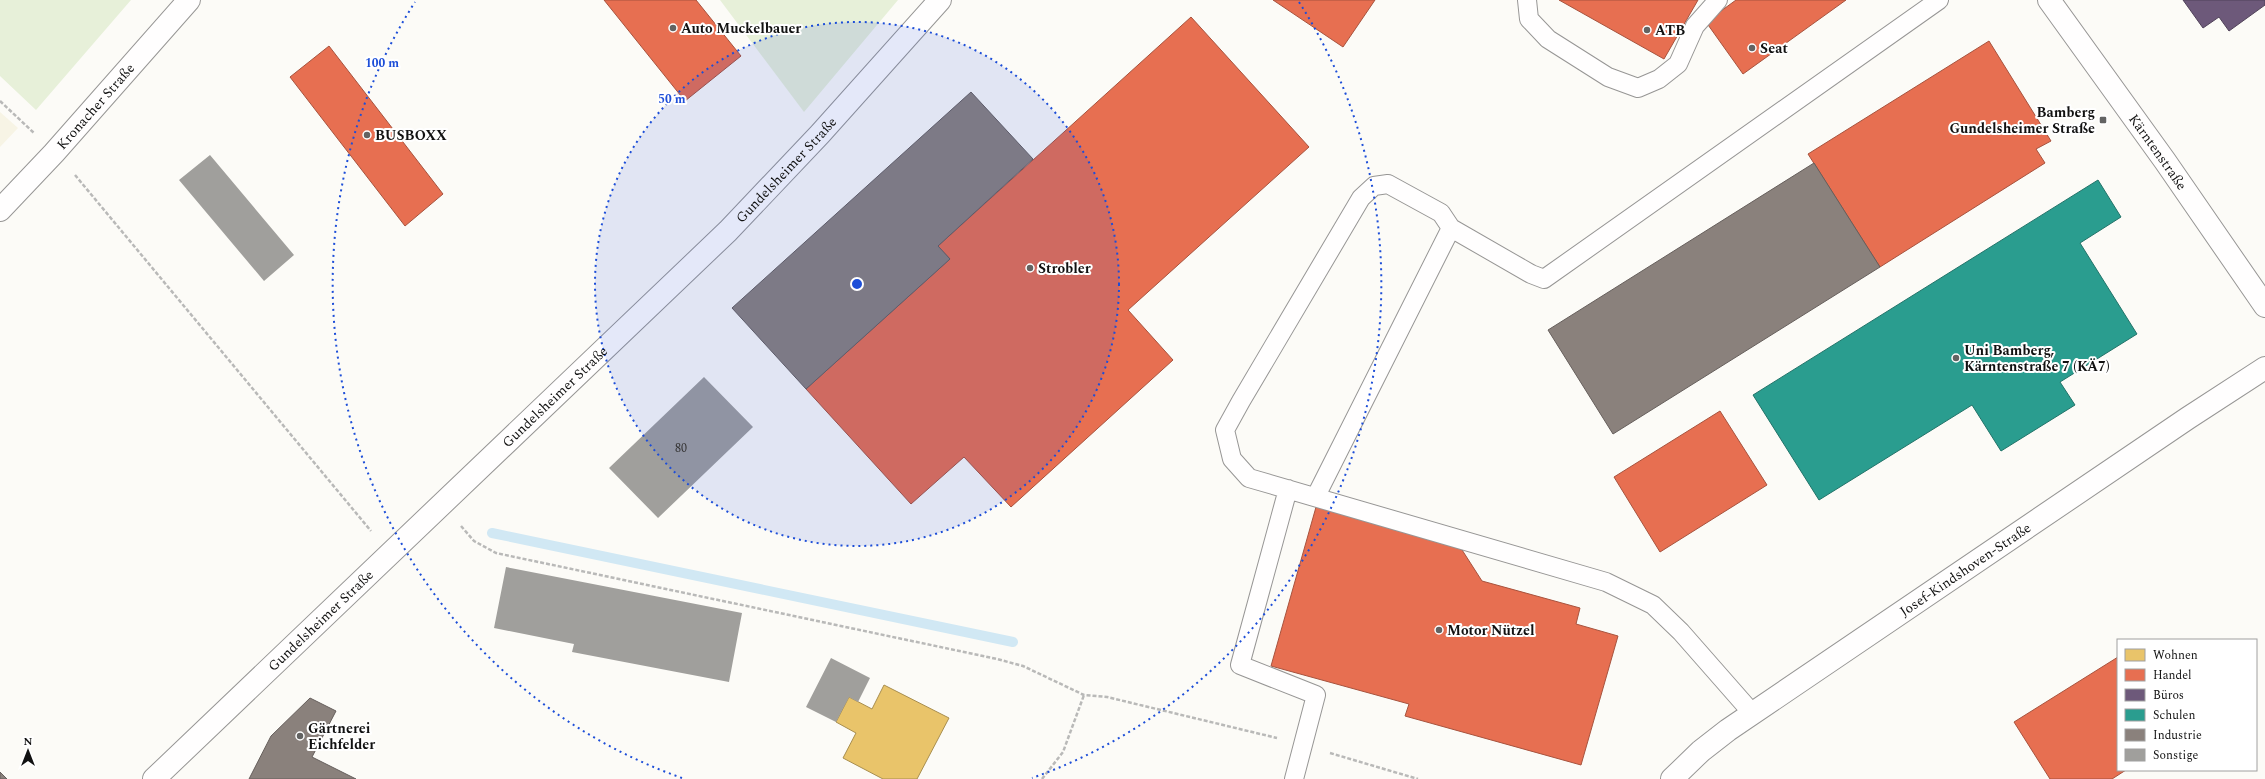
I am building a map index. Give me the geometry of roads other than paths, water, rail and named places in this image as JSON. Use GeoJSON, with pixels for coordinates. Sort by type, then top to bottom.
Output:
{"type":"FeatureCollection","features":[{"type":"Feature","properties":{"kind":"street","name":"Kronacher Straße"},"geometry":{"type":"LineString","coordinates":[[0,210],[54,153],[189,0]]}},
{"type":"Feature","properties":{"kind":"street","name":"Gundelsheimer Straße"},"geometry":{"type":"LineString","coordinates":[[154,779],[728,231],[820,134],[940,0]]}},
{"type":"Feature","properties":{"kind":"street","name":"Kärntenstraße"},"geometry":{"type":"LineString","coordinates":[[2049,0],[2165,161],[2265,306]]}},
{"type":"Feature","properties":{"kind":"street","name":"Josef-Kindshoven-Straße"},"geometry":{"type":"LineString","coordinates":[[1672,779],[1701,751],[1753,714],[2188,418],[2265,368]]}},
{"type":"Feature","properties":{"kind":"lane"},"geometry":{"type":"LineString","coordinates":[[1527,0],[1529,19],[1548,39],[1608,77],[1638,88],[1660,79],[1678,64],[1695,26],[1718,0]]}},
{"type":"Feature","properties":{"kind":"lane"},"geometry":{"type":"LineString","coordinates":[[1753,714],[1680,632],[1653,605],[1606,582],[1316,496],[1249,478],[1232,460],[1225,430],[1361,198],[1374,186],[1388,184],[1441,213],[1451,228],[1531,274],[1544,279],[1939,0]]}},
{"type":"Feature","properties":{"kind":"lane"},"geometry":{"type":"LineString","coordinates":[[1316,496],[1451,228]]}},
{"type":"Feature","properties":{"kind":"lane"},"geometry":{"type":"LineString","coordinates":[[1288,489],[1240,665],[1316,695],[1294,779]]}},
{"type":"Feature","properties":{"kind":"waterway"},"geometry":{"type":"LineString","coordinates":[[492,533],[1013,642]]}},
{"type":"Feature","properties":{"kind":"place","name":"Auto Muckelbauer"},"geometry":{"type":"Point","coordinates":[673,28]}},
{"type":"Feature","properties":{"kind":"place","name":"ATB"},"geometry":{"type":"Point","coordinates":[1647,30]}},
{"type":"Feature","properties":{"kind":"place","name":"Seat"},"geometry":{"type":"Point","coordinates":[1752,48]}},
{"type":"Feature","properties":{"kind":"place","name":"Bamberg Gundelsheimer Straße"},"geometry":{"type":"Point","coordinates":[2103,120]}},
{"type":"Feature","properties":{"kind":"place","name":"BUSBOXX"},"geometry":{"type":"Point","coordinates":[367,135]}},
{"type":"Feature","properties":{"kind":"place","name":"Strobler"},"geometry":{"type":"Point","coordinates":[1030,268]}},
{"type":"Feature","properties":{"kind":"place","name":"Uni Bamberg, Kärntenstraße 7 (KÄ7)"},"geometry":{"type":"Point","coordinates":[1956,358]}},
{"type":"Feature","properties":{"kind":"place","name":"Motor Nützel"},"geometry":{"type":"Point","coordinates":[1439,630]}},
{"type":"Feature","properties":{"kind":"place","name":"Gärtnerei Eichfelder"},"geometry":{"type":"Point","coordinates":[300,736]}}]}
